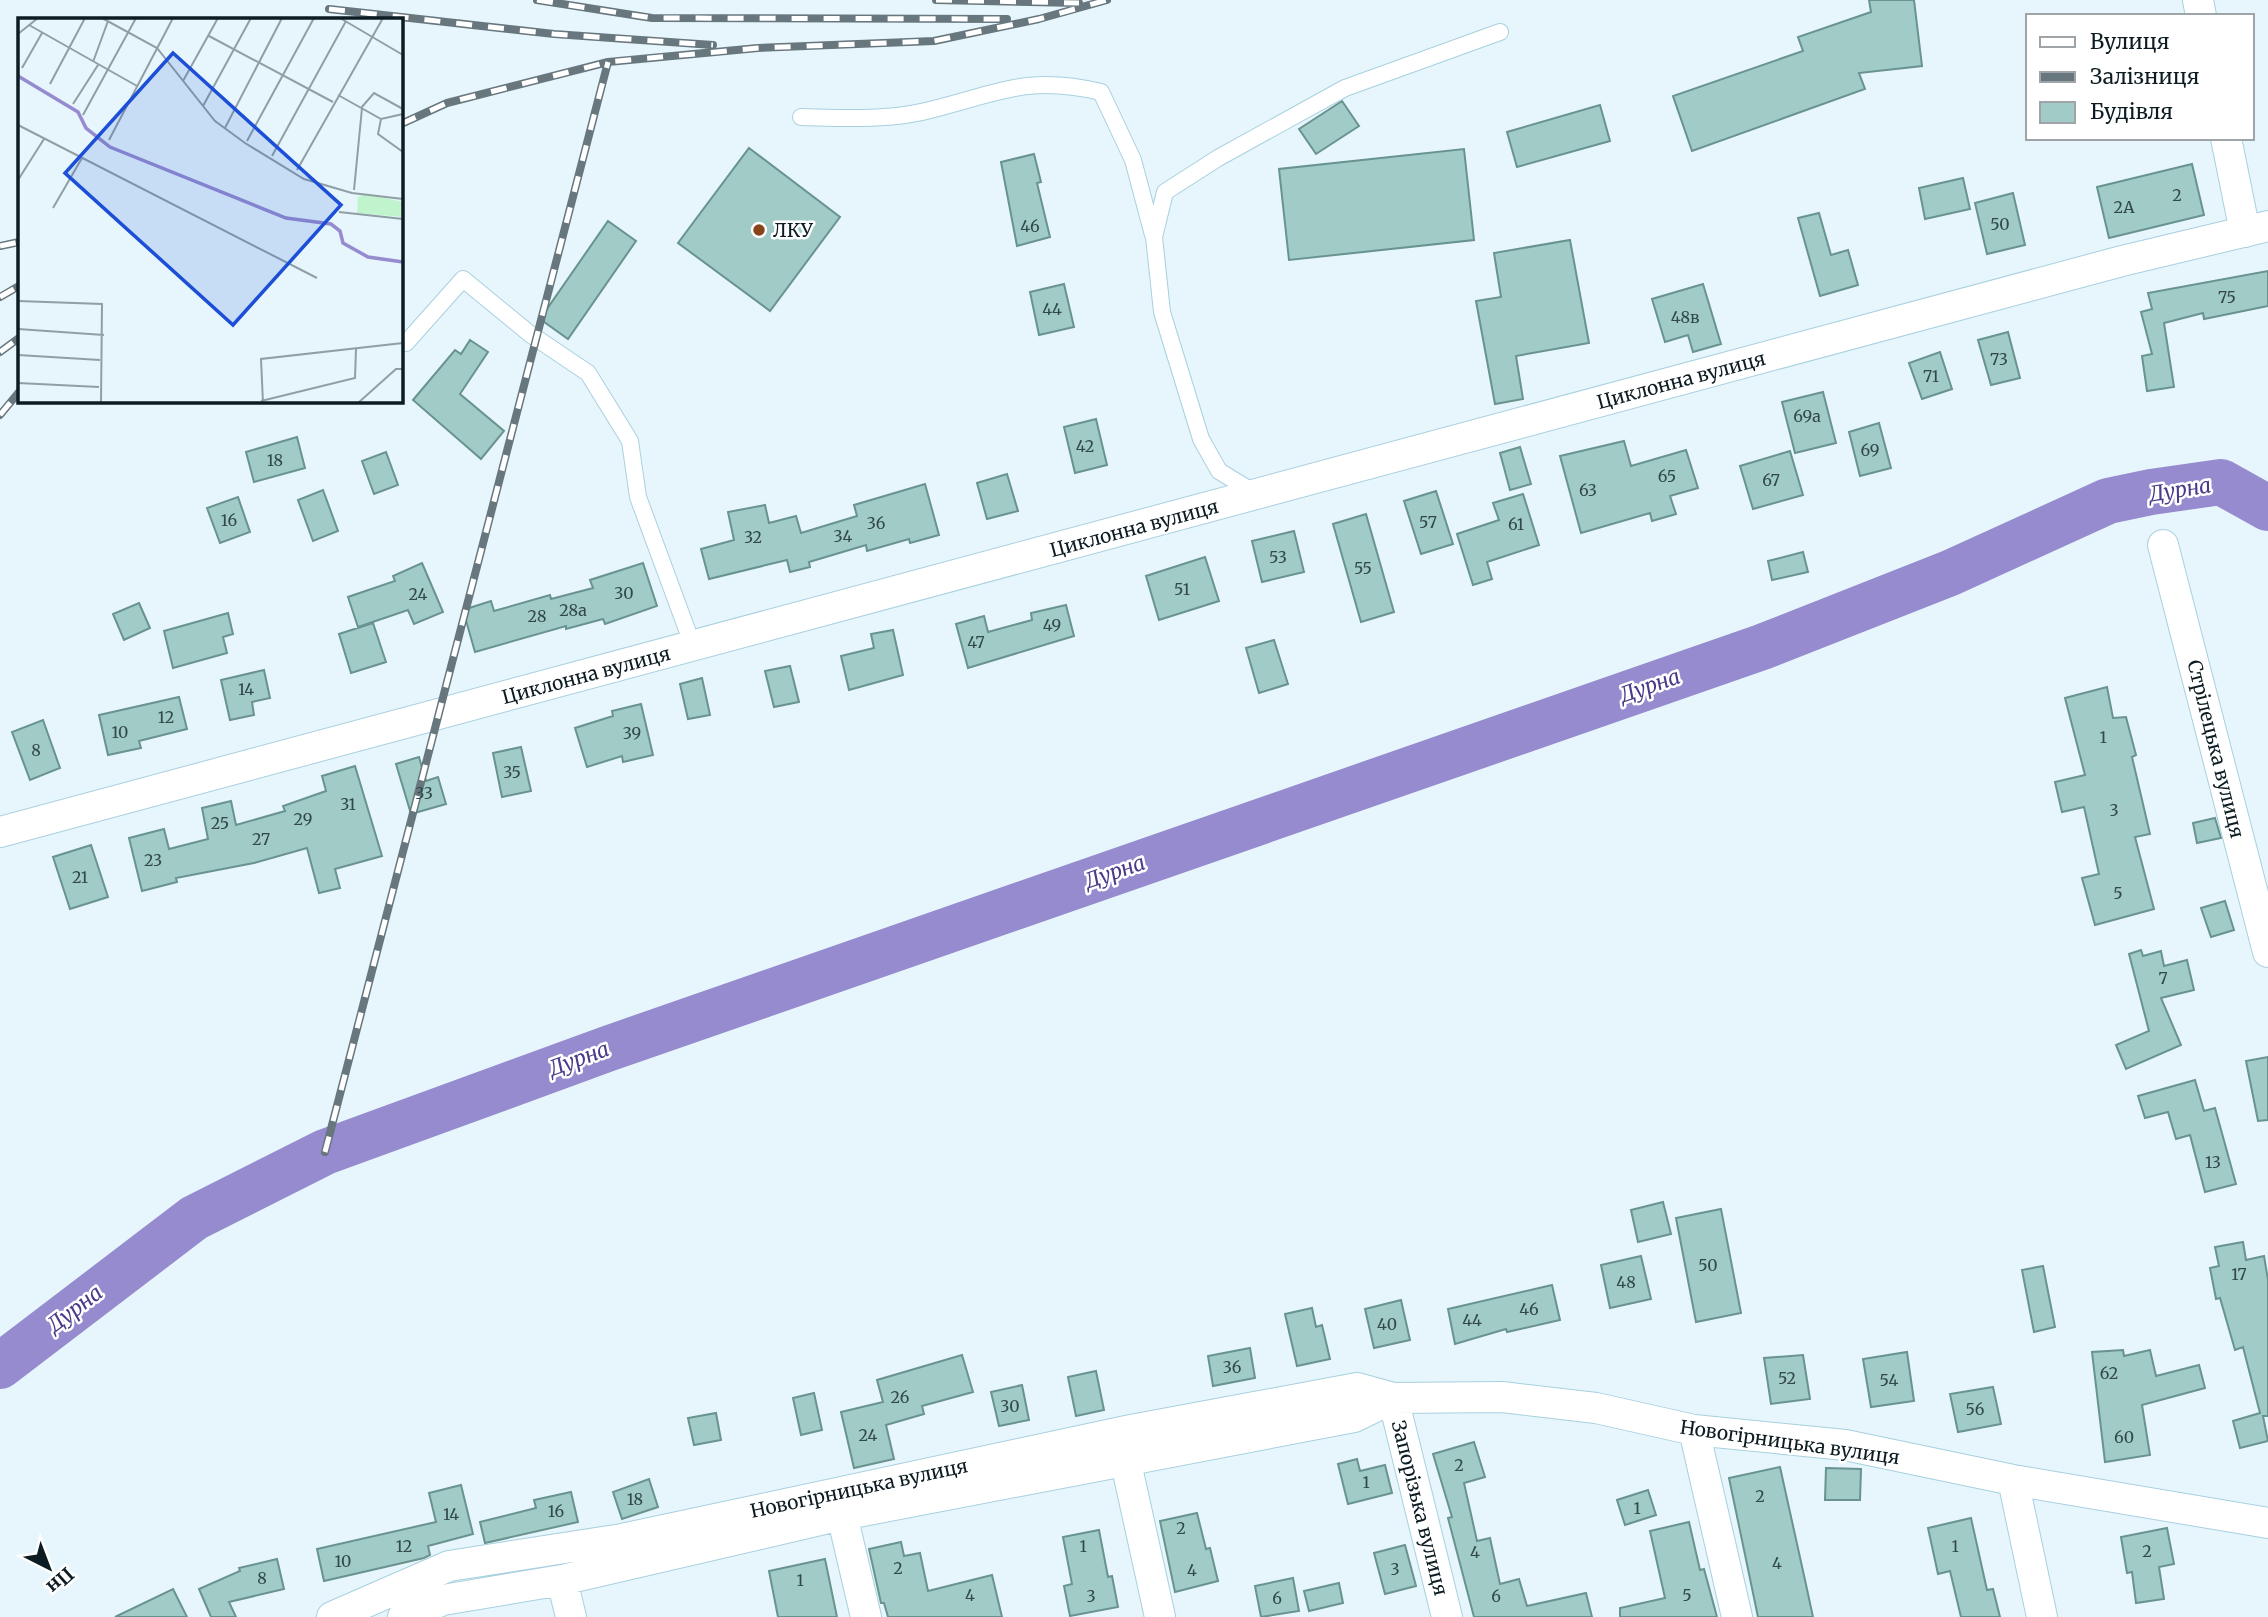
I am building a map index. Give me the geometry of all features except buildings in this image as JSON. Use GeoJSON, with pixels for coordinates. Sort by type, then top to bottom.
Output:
{"type":"FeatureCollection","features":[{"type":"Feature","properties":{"kind":"street"},"geometry":{"type":"LineString","coordinates":[[2227,140],[2257,229]]}},
{"type":"Feature","properties":{"kind":"street","name":"Циклонна вулиця"},"geometry":{"type":"LineString","coordinates":[[0,832],[2122,261],[2257,229]]}},
{"type":"Feature","properties":{"kind":"street","name":"Стрілецька вулиця"},"geometry":{"type":"LineString","coordinates":[[2163,545],[2268,952]]}},
{"type":"Feature","properties":{"kind":"street","name":"Новогірницька вулиця"},"geometry":{"type":"LineString","coordinates":[[331,1617],[449,1566],[622,1539],[1131,1430],[1357,1388],[1394,1398],[1515,1399],[1596,1408],[1694,1430],[1844,1445],[2013,1480],[2268,1524]]}},
{"type":"Feature","properties":{"kind":"street","name":"Новогірницька вулиця"},"geometry":{"type":"LineString","coordinates":[[403,1617],[443,1601],[562,1580],[842,1515],[1354,1417],[1394,1398]]}},
{"type":"Feature","properties":{"kind":"street","name":"Запорізька вулиця"},"geometry":{"type":"LineString","coordinates":[[1394,1398],[1447,1617]]}},
{"type":"Feature","properties":{"kind":"street"},"geometry":{"type":"LineString","coordinates":[[1694,1430],[1737,1617]]}},
{"type":"Feature","properties":{"kind":"street"},"geometry":{"type":"LineString","coordinates":[[1126,1462],[1160,1617]]}},
{"type":"Feature","properties":{"kind":"street"},"geometry":{"type":"LineString","coordinates":[[2013,1480],[2042,1617]]}},
{"type":"Feature","properties":{"kind":"street"},"geometry":{"type":"LineString","coordinates":[[842,1515],[866,1617]]}},
{"type":"Feature","properties":{"kind":"street"},"geometry":{"type":"LineString","coordinates":[[562,1580],[571,1617]]}},
{"type":"Feature","properties":{"kind":"lane"},"geometry":{"type":"LineString","coordinates":[[1154,237],[1165,192],[1218,158],[1345,88],[1500,32]]}},
{"type":"Feature","properties":{"kind":"lane"},"geometry":{"type":"LineString","coordinates":[[801,117],[877,118],[933,110],[1015,86],[1071,85],[1101,92],[1133,160],[1154,237],[1162,312],[1201,439],[1219,471],[1257,495]]}},
{"type":"Feature","properties":{"kind":"lane"},"geometry":{"type":"LineString","coordinates":[[406,343],[463,279],[530,334],[588,373],[630,441],[638,497],[693,646]]}},
{"type":"Feature","properties":{"kind":"waterway","name":"Дурна"},"geometry":{"type":"LineString","coordinates":[[0,1366],[194,1218],[325,1152],[607,1049],[1762,647],[1950,573],[2108,501],[2221,482],[2268,508]]}},
{"type":"Feature","properties":{"kind":"railway"},"geometry":{"type":"LineString","coordinates":[[537,0],[652,18],[1007,19]]}},
{"type":"Feature","properties":{"kind":"railway"},"geometry":{"type":"LineString","coordinates":[[936,0],[1079,3]]}},
{"type":"Feature","properties":{"kind":"railway"},"geometry":{"type":"LineString","coordinates":[[402,124],[447,103],[608,62],[758,48],[934,41],[1039,19],[1107,0]]}},
{"type":"Feature","properties":{"kind":"railway"},"geometry":{"type":"LineString","coordinates":[[329,9],[554,34],[713,45]]}},
{"type":"Feature","properties":{"kind":"railway"},"geometry":{"type":"LineString","coordinates":[[325,1152],[608,62]]}},
{"type":"Feature","properties":{"kind":"railway"},"geometry":{"type":"LineString","coordinates":[[0,246],[18,242]]}},
{"type":"Feature","properties":{"kind":"railway"},"geometry":{"type":"LineString","coordinates":[[0,297],[18,287]]}},
{"type":"Feature","properties":{"kind":"railway"},"geometry":{"type":"LineString","coordinates":[[0,352],[18,339]]}},
{"type":"Feature","properties":{"kind":"railway"},"geometry":{"type":"LineString","coordinates":[[0,415],[18,393]]}},
{"type":"Feature","properties":{"kind":"place","name":"ЛКУ"},"geometry":{"type":"Point","coordinates":[759,230]}}]}
